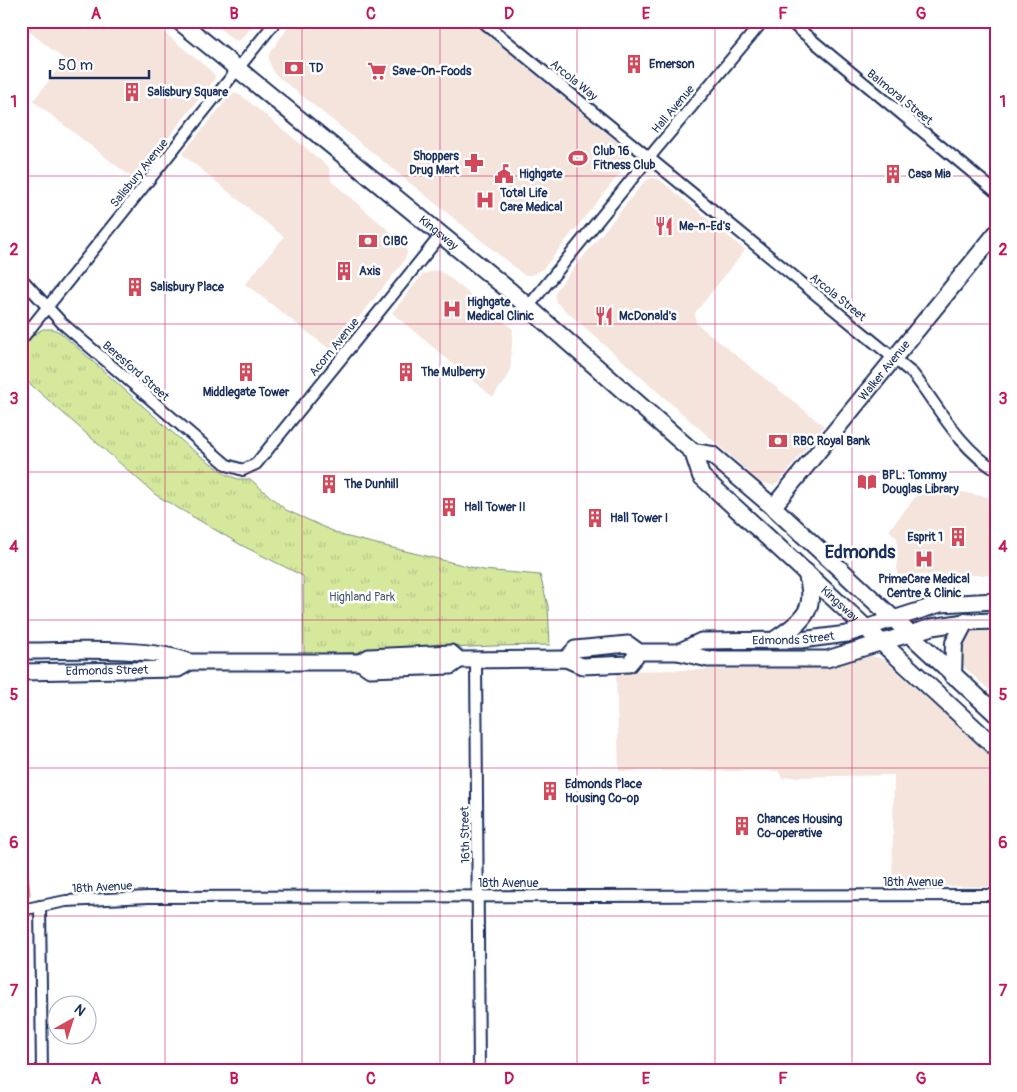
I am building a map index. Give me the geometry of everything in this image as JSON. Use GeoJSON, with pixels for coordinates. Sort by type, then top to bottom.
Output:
{"type":"FeatureCollection","features":[{"type":"Feature","properties":{"kind":"main road","name":"Kingsway"},"geometry":{"type":"LineString","coordinates":[[179,21],[528,307],[693,452],[701,476],[996,748]]}},
{"type":"Feature","properties":{"kind":"main road","name":"Kingsway"},"geometry":{"type":"LineString","coordinates":[[693,452],[712,455],[773,507],[996,714]]}},
{"type":"Feature","properties":{"kind":"main road"},"geometry":{"type":"LineString","coordinates":[[776,639],[800,623],[806,616],[811,588],[806,572]]}},
{"type":"Feature","properties":{"kind":"main road"},"geometry":{"type":"LineString","coordinates":[[953,676],[954,643],[965,622]]}},
{"type":"Feature","properties":{"kind":"street","name":"Salisbury Avenue"},"geometry":{"type":"LineString","coordinates":[[21,340],[276,21]]}},
{"type":"Feature","properties":{"kind":"street","name":"Arcola Way"},"geometry":{"type":"LineString","coordinates":[[482,21],[648,158]]}},
{"type":"Feature","properties":{"kind":"street","name":"Hall Avenue"},"geometry":{"type":"LineString","coordinates":[[528,307],[648,158],[763,21]]}},
{"type":"Feature","properties":{"kind":"street","name":"Balmoral Street"},"geometry":{"type":"LineString","coordinates":[[789,21],[996,192]]}},
{"type":"Feature","properties":{"kind":"street","name":"Arcola Street"},"geometry":{"type":"LineString","coordinates":[[648,158],[913,374],[967,447],[980,460],[996,470]]}},
{"type":"Feature","properties":{"kind":"street","name":"Walker Avenue"},"geometry":{"type":"LineString","coordinates":[[773,507],[996,232]]}},
{"type":"Feature","properties":{"kind":"street","name":"Acorn Avenue"},"geometry":{"type":"LineString","coordinates":[[243,470],[256,464],[441,235]]}},
{"type":"Feature","properties":{"kind":"street","name":"Beresford Street"},"geometry":{"type":"LineString","coordinates":[[21,278],[62,323],[164,412],[227,464],[243,470]]}},
{"type":"Feature","properties":{"kind":"street","name":"Edmonds Street"},"geometry":{"type":"LineString","coordinates":[[678,652],[700,641],[801,640],[831,637],[866,628],[940,604],[996,601]]}},
{"type":"Feature","properties":{"kind":"street","name":"Edmonds Street"},"geometry":{"type":"LineString","coordinates":[[21,651],[135,653],[175,656],[190,662],[360,662],[369,658],[451,653],[459,660],[566,659],[582,666],[629,664],[639,652],[678,652],[708,659],[807,661],[827,659],[908,633],[965,622],[996,621]]}},
{"type":"Feature","properties":{"kind":"street","name":"16th Street"},"geometry":{"type":"LineString","coordinates":[[476,660],[479,1071]]}},
{"type":"Feature","properties":{"kind":"street","name":"Edmonds Street"},"geometry":{"type":"LineString","coordinates":[[21,672],[178,669],[190,662]]}},
{"type":"Feature","properties":{"kind":"street","name":"18th Avenue"},"geometry":{"type":"LineString","coordinates":[[21,910],[109,898],[478,895],[996,895]]}},
{"type":"Feature","properties":{"kind":"street"},"geometry":{"type":"LineString","coordinates":[[40,906],[42,1071]]}},
{"type":"Feature","properties":{"kind":"shaded area"},"geometry":{"type":"Polygon","coordinates":[[[21,21],[150,21],[210,70],[215,76],[214,80],[135,180],[33,101],[65,60],[21,25],[21,21]]]}},
{"type":"Feature","properties":{"kind":"shaded area"},"geometry":{"type":"Polygon","coordinates":[[[211,21],[258,21],[239,41],[232,39],[211,21]]]}},
{"type":"Feature","properties":{"kind":"shaded area"},"geometry":{"type":"Polygon","coordinates":[[[293,21],[470,21],[626,149],[630,156],[629,162],[543,269],[532,275],[524,275],[275,74],[269,62],[269,54],[293,21]]]}},
{"type":"Feature","properties":{"kind":"shaded area"},"geometry":{"type":"Polygon","coordinates":[[[234,93],[242,96],[329,167],[331,181],[406,245],[407,254],[402,264],[332,351],[245,284],[284,237],[182,154],[234,93]]]}},
{"type":"Feature","properties":{"kind":"shaded area"},"geometry":{"type":"Polygon","coordinates":[[[652,178],[660,180],[745,250],[695,313],[696,323],[824,426],[779,482],[774,485],[761,483],[556,302],[555,295],[557,289],[645,181],[652,178]]]}},
{"type":"Feature","properties":{"kind":"shaded area"},"geometry":{"type":"Polygon","coordinates":[[[435,270],[445,274],[513,329],[510,373],[493,397],[392,313],[422,275],[435,270]]]}},
{"type":"Feature","properties":{"kind":"shaded area","name":"Esprit 1"},"geometry":{"type":"Polygon","coordinates":[[[933,475],[945,478],[951,490],[993,498],[996,495],[996,575],[897,575],[897,538],[889,530],[933,475]]]}},
{"type":"Feature","properties":{"kind":"shaded area"},"geometry":{"type":"Polygon","coordinates":[[[996,628],[996,696],[959,661],[957,649],[971,630],[996,628]]]}},
{"type":"Feature","properties":{"kind":"shaded area"},"geometry":{"type":"Polygon","coordinates":[[[872,656],[883,659],[996,760],[996,887],[939,886],[934,883],[900,882],[892,886],[894,775],[786,777],[783,779],[778,771],[619,771],[616,671],[825,668],[872,656]]]}},
{"type":"Feature","properties":{"kind":"green space","name":"Highland Park"},"geometry":{"type":"Polygon","coordinates":[[[43,329],[53,329],[61,333],[190,448],[227,475],[238,479],[250,479],[286,510],[344,536],[483,570],[540,575],[548,606],[550,645],[304,655],[303,576],[241,545],[156,495],[21,376],[21,361],[24,349],[31,338],[43,329]]]}},
{"type":"Feature","properties":{"kind":"green space"},"geometry":{"type":"Polygon","coordinates":[[[21,796],[30,895],[21,897],[21,796]]]}},
{"type":"Feature","properties":{"kind":"place","name":"Emerson"},"geometry":{"type":"Point","coordinates":[634,64]}},
{"type":"Feature","properties":{"kind":"place","name":"TD"},"geometry":{"type":"Point","coordinates":[294,68]}},
{"type":"Feature","properties":{"kind":"place","name":"Save-On-Foods"},"geometry":{"type":"Point","coordinates":[377,71]}},
{"type":"Feature","properties":{"kind":"place","name":"Salisbury Square"},"geometry":{"type":"Point","coordinates":[132,92]}},
{"type":"Feature","properties":{"kind":"place","name":"Club 16 Fitness Club"},"geometry":{"type":"Point","coordinates":[578,158]}},
{"type":"Feature","properties":{"kind":"place","name":"Shoppers Drug Mart"},"geometry":{"type":"Point","coordinates":[474,163]}},
{"type":"Feature","properties":{"kind":"place","name":"Highgate"},"geometry":{"type":"Point","coordinates":[504,174]}},
{"type":"Feature","properties":{"kind":"place","name":"Casa Mia"},"geometry":{"type":"Point","coordinates":[893,174]}},
{"type":"Feature","properties":{"kind":"place","name":"Total Life Care Medical"},"geometry":{"type":"Point","coordinates":[485,200]}},
{"type":"Feature","properties":{"kind":"place","name":"Me-n-Ed's"},"geometry":{"type":"Point","coordinates":[664,226]}},
{"type":"Feature","properties":{"kind":"place","name":"CIBC"},"geometry":{"type":"Point","coordinates":[368,241]}},
{"type":"Feature","properties":{"kind":"place","name":"Axis"},"geometry":{"type":"Point","coordinates":[344,271]}},
{"type":"Feature","properties":{"kind":"place","name":"Salisbury Place"},"geometry":{"type":"Point","coordinates":[135,287]}},
{"type":"Feature","properties":{"kind":"place","name":"Highgate Medical Clinic"},"geometry":{"type":"Point","coordinates":[452,309]}},
{"type":"Feature","properties":{"kind":"place","name":"McDonald's"},"geometry":{"type":"Point","coordinates":[604,316]}},
{"type":"Feature","properties":{"kind":"place","name":"Middlegate Tower"},"geometry":{"type":"Point","coordinates":[246,372]}},
{"type":"Feature","properties":{"kind":"place","name":"The Mulberry"},"geometry":{"type":"Point","coordinates":[406,372]}},
{"type":"Feature","properties":{"kind":"place","name":"RBC Royal Bank"},"geometry":{"type":"Point","coordinates":[778,441]}},
{"type":"Feature","properties":{"kind":"place","name":"BPL: Tommy Douglas Library"},"geometry":{"type":"Point","coordinates":[867,482]}},
{"type":"Feature","properties":{"kind":"place","name":"The Dunhill"},"geometry":{"type":"Point","coordinates":[329,484]}},
{"type":"Feature","properties":{"kind":"place","name":"Hall Tower II"},"geometry":{"type":"Point","coordinates":[449,507]}},
{"type":"Feature","properties":{"kind":"place","name":"Hall Tower I"},"geometry":{"type":"Point","coordinates":[595,518]}},
{"type":"Feature","properties":{"kind":"place","name":"Esprit 1"},"geometry":{"type":"Point","coordinates":[958,537]}},
{"type":"Feature","properties":{"kind":"place","name":"PrimeCare Medical Centre & Clinic"},"geometry":{"type":"Point","coordinates":[924,559]}},
{"type":"Feature","properties":{"kind":"place","name":"Edmonds Place Housing Co-op"},"geometry":{"type":"Point","coordinates":[550,791]}},
{"type":"Feature","properties":{"kind":"place","name":"Chances Housing Co-operative"},"geometry":{"type":"Point","coordinates":[742,826]}},
{"type":"Feature","properties":{"kind":"district","name":"Edmonds"},"geometry":{"type":"Point","coordinates":[860,552]}}]}
